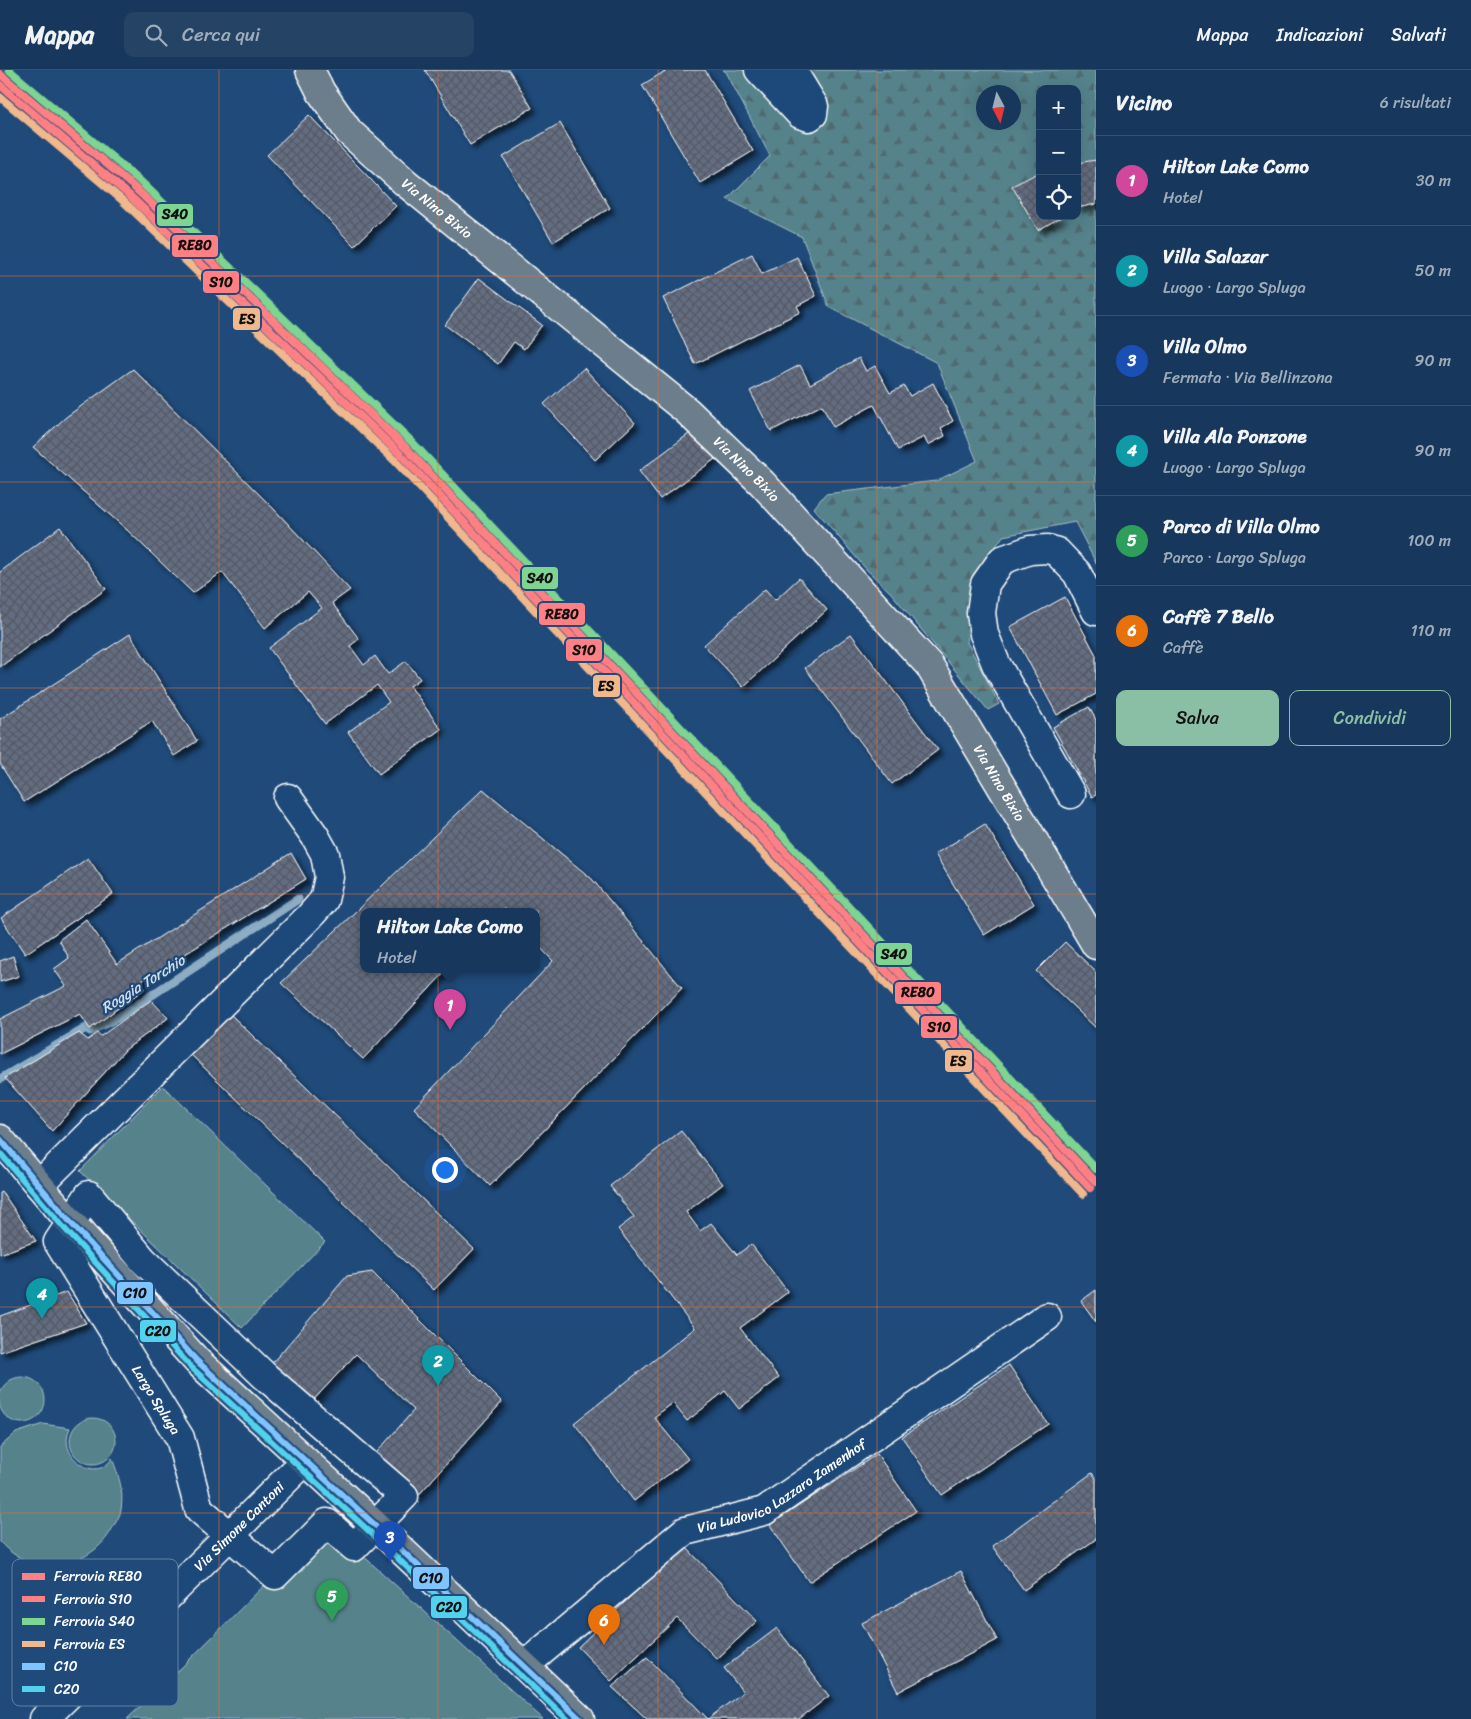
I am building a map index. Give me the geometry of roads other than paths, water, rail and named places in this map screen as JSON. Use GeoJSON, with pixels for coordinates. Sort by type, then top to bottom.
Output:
{"type":"FeatureCollection","features":[{"type":"Feature","properties":{"kind":"main road","name":"Via Nino Bixio"},"geometry":{"type":"LineString","coordinates":[[310,70],[320,92],[349,132],[406,183],[687,411],[762,483],[929,665],[1096,945]]}},
{"type":"Feature","properties":{"kind":"main road"},"geometry":{"type":"LineString","coordinates":[[0,1139],[71,1223],[196,1361],[376,1526],[580,1719]]}},
{"type":"Feature","properties":{"kind":"street"},"geometry":{"type":"LineString","coordinates":[[759,70],[800,114],[809,117],[813,114],[814,106],[792,70]]}},
{"type":"Feature","properties":{"kind":"street"},"geometry":{"type":"LineString","coordinates":[[1071,794],[996,664],[984,634],[981,613],[985,584],[1002,560],[1030,550],[1048,549],[1057,552],[1077,573],[1096,611]]}},
{"type":"Feature","properties":{"kind":"street"},"geometry":{"type":"LineString","coordinates":[[39,1185],[324,900],[329,877],[325,854],[315,836],[288,798]]}},
{"type":"Feature","properties":{"kind":"street","name":"Largo Spluga"},"geometry":{"type":"LineString","coordinates":[[89,1195],[142,1260],[266,1377],[404,1496],[376,1526],[354,1548],[327,1522],[275,1575],[199,1509],[180,1438],[58,1242],[89,1195]]}},
{"type":"Feature","properties":{"kind":"street","name":"Via Ludovico Lazzaro Zamenhof"},"geometry":{"type":"LineString","coordinates":[[524,1666],[685,1531],[764,1510],[1047,1317]]}},
{"type":"Feature","properties":{"kind":"street","name":"Via Simone Cantoni"},"geometry":{"type":"LineString","coordinates":[[178,1586],[305,1461]]}},
{"type":"Feature","properties":{"kind":"street","name":"Via Simone Cantoni"},"geometry":{"type":"LineString","coordinates":[[44,1719],[57,1706]]}},
{"type":"Feature","properties":{"kind":"waterway","name":"Roggia Torchio"},"geometry":{"type":"LineString","coordinates":[[0,1079],[86,1028],[90,1031],[117,1018],[298,899]]}},
{"type":"Feature","properties":{"kind":"rail line","name":"S40"},"geometry":{"type":"LineString","coordinates":[[9,70],[140,181],[412,442],[1096,1169]]}},
{"type":"Feature","properties":{"kind":"rail line","name":"RE80"},"geometry":{"type":"LineString","coordinates":[[0,74],[134,187],[406,448],[1096,1182]]}},
{"type":"Feature","properties":{"kind":"rail line","name":"S10"},"geometry":{"type":"LineString","coordinates":[[0,85],[128,194],[400,454],[1090,1188]]}},
{"type":"Feature","properties":{"kind":"rail line","name":"ES"},"geometry":{"type":"LineString","coordinates":[[0,97],[122,200],[394,460],[1083,1194]]}},
{"type":"Feature","properties":{"kind":"place","name":"Hilton Lake Como"},"geometry":{"type":"Point","coordinates":[450,1030]}},
{"type":"Feature","properties":{"kind":"place","name":"Villa Ala Ponzone"},"geometry":{"type":"Point","coordinates":[42,1319]}},
{"type":"Feature","properties":{"kind":"place","name":"Villa Salazar"},"geometry":{"type":"Point","coordinates":[438,1386]}},
{"type":"Feature","properties":{"kind":"place","name":"Villa Olmo"},"geometry":{"type":"Point","coordinates":[390,1562]}},
{"type":"Feature","properties":{"kind":"place","name":"Parco di Villa Olmo"},"geometry":{"type":"Point","coordinates":[332,1621]}},
{"type":"Feature","properties":{"kind":"place","name":"Caffè 7 Bello"},"geometry":{"type":"Point","coordinates":[604,1645]}}]}
